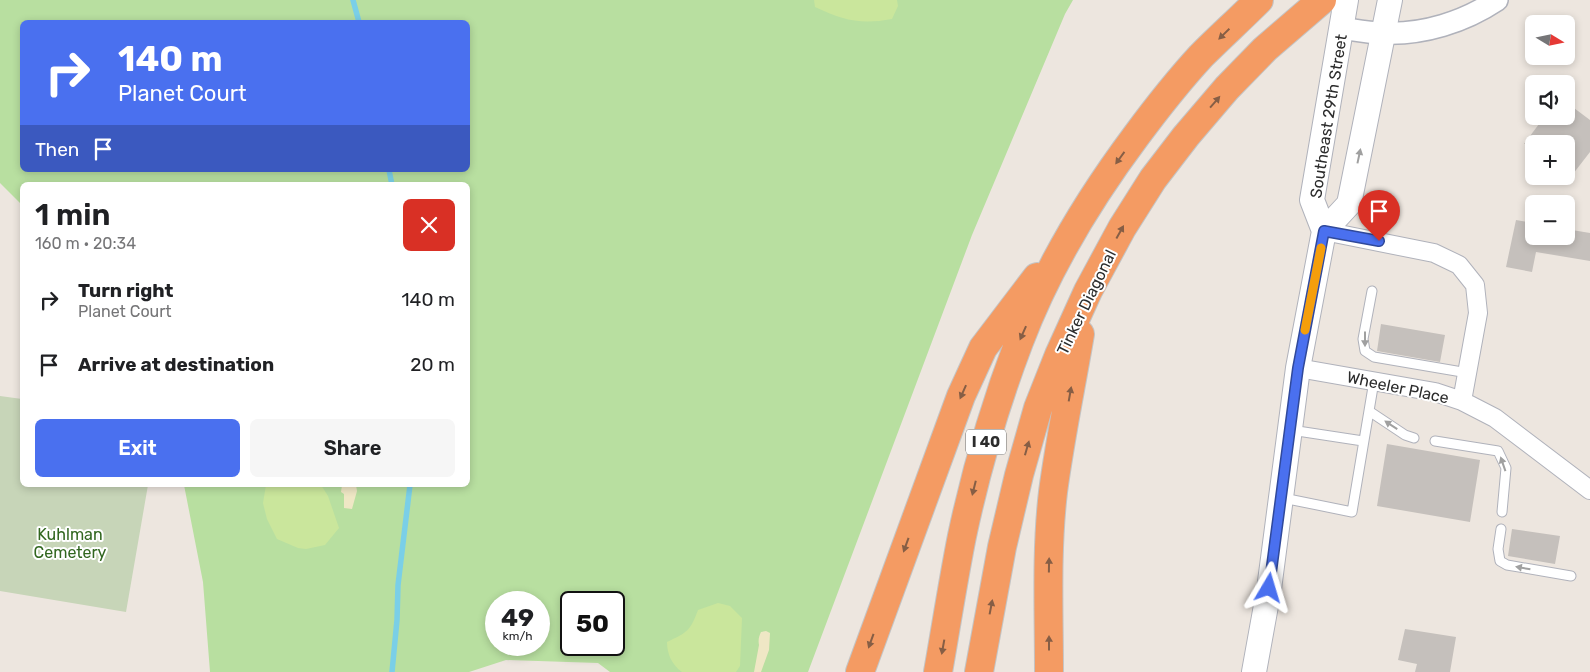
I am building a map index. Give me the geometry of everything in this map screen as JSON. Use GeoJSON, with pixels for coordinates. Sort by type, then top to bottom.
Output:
{"type":"FeatureCollection","features":[{"type":"Feature","properties":{"kind":"highway","name":"I 40"},"geometry":{"type":"LineString","coordinates":[[938,672],[962,536],[994,414],[1020,340],[1048,277],[1075,226],[1116,163],[1156,109],[1201,56],[1259,0]]}},
{"type":"Feature","properties":{"kind":"highway","name":"Tinker Diagonal"},"geometry":{"type":"LineString","coordinates":[[979,672],[1002,547],[1019,475],[1038,408],[1059,355],[1088,291],[1122,228],[1153,179],[1186,136],[1252,62],[1322,0]]}},
{"type":"Feature","properties":{"kind":"highway"},"geometry":{"type":"LineString","coordinates":[[860,672],[960,396],[983,348],[1075,226]]}},
{"type":"Feature","properties":{"kind":"highway"},"geometry":{"type":"LineString","coordinates":[[1049,672],[1049,571],[1053,493],[1088,291]]}},
{"type":"Feature","properties":{"kind":"main road","name":"Southeast 29th Street"},"geometry":{"type":"LineString","coordinates":[[1346,0],[1312,200],[1324,231],[1349,204],[1390,0]]}},
{"type":"Feature","properties":{"kind":"main road"},"geometry":{"type":"LineString","coordinates":[[1254,672],[1269,588],[1298,368],[1324,231]]}},
{"type":"Feature","properties":{"kind":"street"},"geometry":{"type":"LineString","coordinates":[[1341,28],[1384,34],[1433,28],[1476,14],[1496,0]]}},
{"type":"Feature","properties":{"kind":"street"},"geometry":{"type":"LineString","coordinates":[[1324,231],[1434,252],[1459,265],[1474,285],[1478,313],[1462,402]]}},
{"type":"Feature","properties":{"kind":"street","name":"Wheeler Place"},"geometry":{"type":"LineString","coordinates":[[1298,368],[1436,392],[1462,402],[1496,418],[1590,490]]}},
{"type":"Feature","properties":{"kind":"lane"},"geometry":{"type":"LineString","coordinates":[[1372,291],[1363,340],[1365,352],[1374,357],[1468,373]]}},
{"type":"Feature","properties":{"kind":"lane"},"geometry":{"type":"LineString","coordinates":[[1280,498],[1352,512],[1374,381]]}},
{"type":"Feature","properties":{"kind":"lane"},"geometry":{"type":"LineString","coordinates":[[1369,411],[1414,438]]}},
{"type":"Feature","properties":{"kind":"lane"},"geometry":{"type":"LineString","coordinates":[[1290,430],[1363,441]]}},
{"type":"Feature","properties":{"kind":"lane"},"geometry":{"type":"LineString","coordinates":[[1435,441],[1498,451],[1506,468],[1502,512]]}},
{"type":"Feature","properties":{"kind":"lane"},"geometry":{"type":"LineString","coordinates":[[1501,529],[1498,549],[1500,561],[1507,565],[1571,576]]}},
{"type":"Feature","properties":{"kind":"green space"},"geometry":{"type":"Polygon","coordinates":[[[0,0],[1073,0],[1065,14],[972,235],[808,672],[610,672],[598,663],[506,660],[469,672],[210,672],[203,582],[184,487],[470,487],[470,182],[20,182],[20,203],[0,183],[0,0]]]}},
{"type":"Feature","properties":{"kind":"green space"},"geometry":{"type":"Polygon","coordinates":[[[814,0],[897,0],[898,6],[892,19],[861,21],[843,18],[815,7],[814,0]]]}},
{"type":"Feature","properties":{"kind":"green space","name":"Kuhlman Cemetery"},"geometry":{"type":"Polygon","coordinates":[[[0,396],[20,399],[20,487],[148,487],[126,612],[0,591],[0,396]]]}},
{"type":"Feature","properties":{"kind":"green space"},"geometry":{"type":"Polygon","coordinates":[[[266,487],[322,487],[328,496],[339,528],[325,545],[306,549],[298,548],[277,539],[267,519],[263,503],[266,487]]]}},
{"type":"Feature","properties":{"kind":"green space"},"geometry":{"type":"Polygon","coordinates":[[[718,603],[730,606],[742,618],[740,666],[736,672],[682,672],[671,659],[667,642],[680,636],[687,630],[698,610],[718,603]]]}},
{"type":"Feature","properties":{"kind":"sand"},"geometry":{"type":"Polygon","coordinates":[[[342,487],[356,487],[352,509],[344,508],[344,494],[341,492],[342,487]]]}},
{"type":"Feature","properties":{"kind":"sand"},"geometry":{"type":"Polygon","coordinates":[[[766,631],[770,633],[769,650],[761,672],[754,672],[759,637],[761,632],[766,631]]]}},
{"type":"Feature","properties":{"kind":"building"},"geometry":{"type":"Polygon","coordinates":[[[1575,109],[1590,120],[1590,152],[1575,171],[1575,135],[1531,135],[1538,125],[1575,125],[1575,109]]]}},
{"type":"Feature","properties":{"kind":"building"},"geometry":{"type":"Polygon","coordinates":[[[1516,220],[1525,222],[1525,245],[1575,245],[1575,230],[1590,233],[1590,261],[1536,252],[1532,272],[1506,267],[1516,220]]]}},
{"type":"Feature","properties":{"kind":"building"},"geometry":{"type":"Polygon","coordinates":[[[1381,324],[1445,335],[1440,362],[1377,351],[1381,324]]]}},
{"type":"Feature","properties":{"kind":"building"},"geometry":{"type":"Polygon","coordinates":[[[1387,444],[1480,460],[1470,522],[1377,506],[1387,444]]]}},
{"type":"Feature","properties":{"kind":"building"},"geometry":{"type":"Polygon","coordinates":[[[1512,529],[1560,536],[1555,564],[1508,556],[1512,529]]]}},
{"type":"Feature","properties":{"kind":"building"},"geometry":{"type":"Polygon","coordinates":[[[1405,629],[1456,637],[1450,672],[1415,672],[1417,664],[1398,660],[1405,629]]]}},
{"type":"Feature","properties":{"kind":"waterway"},"geometry":{"type":"LineString","coordinates":[[353,0],[358,20]]}},
{"type":"Feature","properties":{"kind":"waterway"},"geometry":{"type":"LineString","coordinates":[[389,172],[391,182]]}},
{"type":"Feature","properties":{"kind":"waterway"},"geometry":{"type":"LineString","coordinates":[[392,672],[398,585],[410,487]]}},
{"type":"Feature","properties":{"kind":"slow traffic"},"geometry":{"type":"LineString","coordinates":[[1305,330],[1321,248]]}},
{"type":"Feature","properties":{"kind":"route"},"geometry":{"type":"LineString","coordinates":[[1269,588],[1298,368],[1324,231],[1379,241]]}}]}
